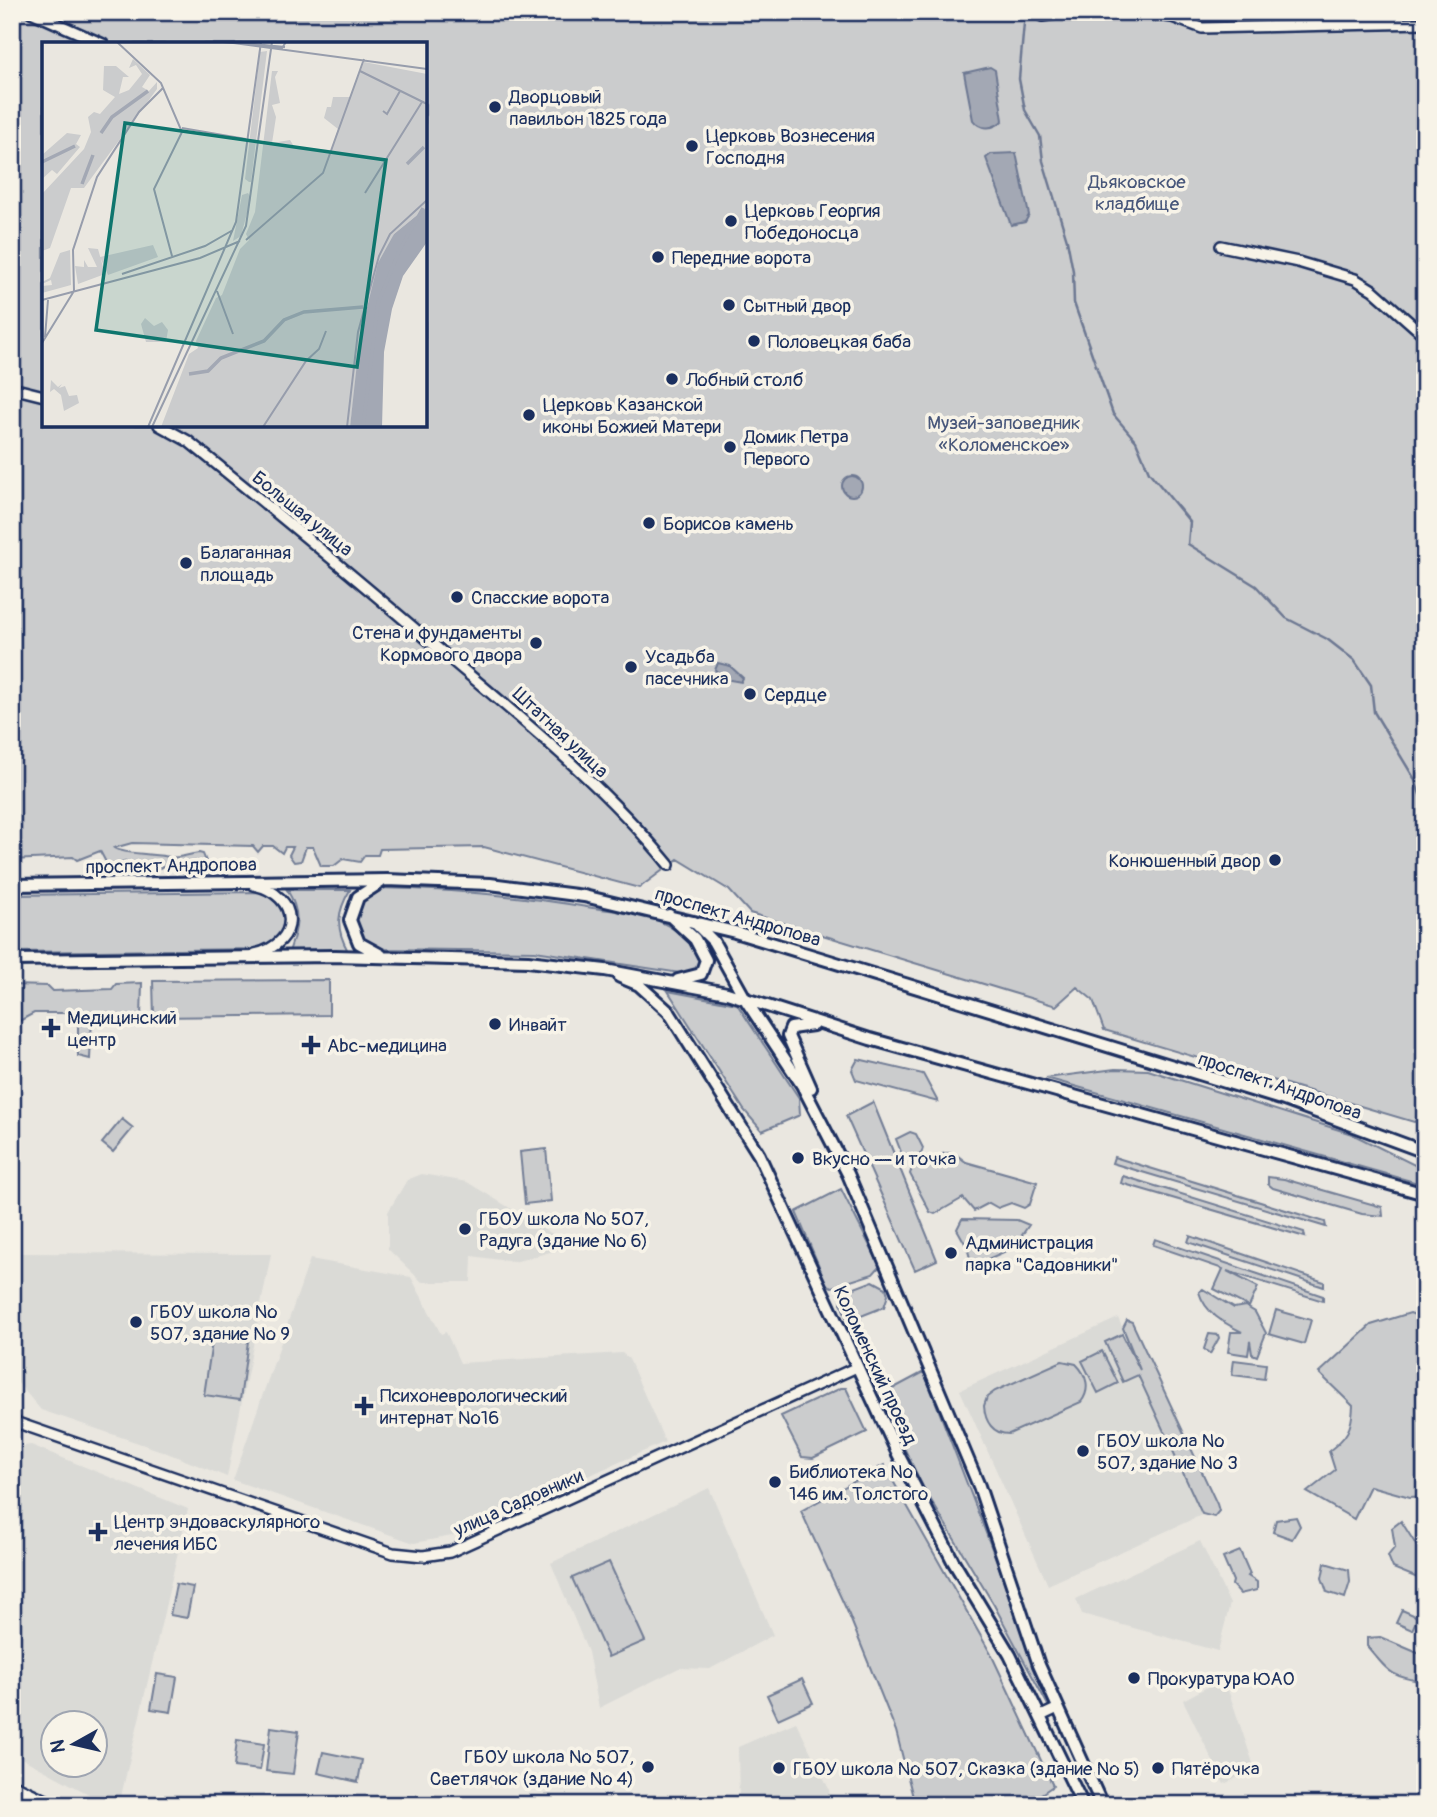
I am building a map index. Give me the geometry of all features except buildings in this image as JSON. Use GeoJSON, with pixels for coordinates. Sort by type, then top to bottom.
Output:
{"type":"FeatureCollection","features":[{"type":"Feature","properties":{"kind":"main road","name":"проспект Андропова"},"geometry":{"type":"LineString","coordinates":[[12,885],[387,880],[500,885],[583,896],[693,920],[1284,1100],[1425,1152]]}},
{"type":"Feature","properties":{"kind":"main road"},"geometry":{"type":"LineString","coordinates":[[386,958],[361,945],[353,933],[350,920],[352,908],[360,894],[387,880]]}},
{"type":"Feature","properties":{"kind":"main road"},"geometry":{"type":"LineString","coordinates":[[666,913],[695,939],[706,956],[704,971],[696,977],[668,981]]}},
{"type":"Feature","properties":{"kind":"main road"},"geometry":{"type":"LineString","coordinates":[[693,920],[713,941],[747,1002],[811,1101],[853,1185],[979,1486],[1039,1665],[1102,1805]]}},
{"type":"Feature","properties":{"kind":"main road"},"geometry":{"type":"LineString","coordinates":[[12,960],[247,956],[386,958],[528,961],[605,970],[727,993],[823,1026],[1425,1194]]}},
{"type":"Feature","properties":{"kind":"main road","name":"Коломенский проезд"},"geometry":{"type":"LineString","coordinates":[[605,970],[639,985],[669,1012],[759,1155],[857,1367],[953,1560],[1010,1655],[1083,1805]]}},
{"type":"Feature","properties":{"kind":"main road"},"geometry":{"type":"LineString","coordinates":[[811,1101],[813,1091],[789,1042],[788,1030],[799,1025],[823,1026]]}},
{"type":"Feature","properties":{"kind":"street"},"geometry":{"type":"LineString","coordinates":[[31,12],[98,42]]}},
{"type":"Feature","properties":{"kind":"street"},"geometry":{"type":"LineString","coordinates":[[1035,12],[1042,16],[1070,12]]}},
{"type":"Feature","properties":{"kind":"street"},"geometry":{"type":"LineString","coordinates":[[1139,12],[1172,17],[1202,28],[1425,23]]}},
{"type":"Feature","properties":{"kind":"street"},"geometry":{"type":"LineString","coordinates":[[1221,246],[1298,262],[1355,279],[1373,290],[1425,336]]}},
{"type":"Feature","properties":{"kind":"street"},"geometry":{"type":"LineString","coordinates":[[12,388],[42,396]]}},
{"type":"Feature","properties":{"kind":"street","name":"Большая улица"},"geometry":{"type":"LineString","coordinates":[[163,427],[188,441],[421,634]]}},
{"type":"Feature","properties":{"kind":"street","name":"Штатная улица"},"geometry":{"type":"LineString","coordinates":[[421,634],[542,736],[646,837],[669,865]]}},
{"type":"Feature","properties":{"kind":"street"},"geometry":{"type":"LineString","coordinates":[[239,881],[272,890],[285,902],[289,913],[288,930],[281,943],[271,951],[247,956]]}},
{"type":"Feature","properties":{"kind":"street","name":"улица Садовники"},"geometry":{"type":"LineString","coordinates":[[12,1413],[17,1421],[393,1553],[423,1556],[450,1552],[857,1367]]}},
{"type":"Feature","properties":{"kind":"street"},"geometry":{"type":"LineString","coordinates":[[1041,1716],[1058,1708]]}},
{"type":"Feature","properties":{"kind":"street"},"geometry":{"type":"LineString","coordinates":[[12,1784],[57,1805]]}},
{"type":"Feature","properties":{"kind":"shaded area"},"geometry":{"type":"Polygon","coordinates":[[[990,67],[995,70],[1003,120],[988,127],[980,126],[973,120],[964,73],[990,67]]]}},
{"type":"Feature","properties":{"kind":"shaded area"},"geometry":{"type":"Polygon","coordinates":[[[1016,153],[1029,215],[1025,222],[1011,225],[986,158],[991,154],[1016,153]]]}},
{"type":"Feature","properties":{"kind":"shaded area"},"geometry":{"type":"Polygon","coordinates":[[[852,476],[859,479],[862,486],[859,493],[852,496],[845,493],[842,486],[845,479],[852,476]]]}},
{"type":"Feature","properties":{"kind":"shaded area"},"geometry":{"type":"Polygon","coordinates":[[[718,663],[730,666],[743,678],[741,682],[725,679],[715,670],[718,663]]]}},
{"type":"Feature","properties":{"kind":"shaded area","name":"ГБОУ школа № 507, Радуга (здание № 6)"},"geometry":{"type":"Polygon","coordinates":[[[422,1174],[467,1182],[572,1246],[514,1262],[472,1256],[471,1282],[422,1282],[388,1249],[388,1212],[407,1180],[422,1174]]]}},
{"type":"Feature","properties":{"kind":"shaded area","name":"ГБОУ школа № 507, здание № 9"},"geometry":{"type":"Polygon","coordinates":[[[12,1253],[271,1254],[227,1477],[162,1451],[41,1410],[12,1376],[12,1253]]]}},
{"type":"Feature","properties":{"kind":"shaded area","name":"Психоневрологический интернат №16"},"geometry":{"type":"Polygon","coordinates":[[[310,1259],[411,1277],[441,1334],[446,1332],[460,1363],[622,1353],[629,1359],[665,1442],[452,1536],[414,1543],[233,1480],[310,1259]]]}},
{"type":"Feature","properties":{"kind":"shaded area","name":"ГБОУ школа № 507, здание № 3"},"geometry":{"type":"Polygon","coordinates":[[[1118,1318],[1206,1513],[1048,1585],[960,1390],[1118,1318]]]}},
{"type":"Feature","properties":{"kind":"shaded area"},"geometry":{"type":"Polygon","coordinates":[[[31,1445],[188,1509],[119,1805],[109,1805],[59,1778],[108,1778],[108,1708],[38,1708],[38,1767],[12,1753],[12,1448],[31,1445]]]}},
{"type":"Feature","properties":{"kind":"shaded area"},"geometry":{"type":"Polygon","coordinates":[[[709,1488],[773,1635],[710,1669],[679,1668],[599,1708],[588,1652],[551,1563],[709,1488]]]}},
{"type":"Feature","properties":{"kind":"shaded area"},"geometry":{"type":"Polygon","coordinates":[[[1200,1541],[1230,1604],[1218,1651],[1082,1614],[1076,1599],[1200,1541]]]}},
{"type":"Feature","properties":{"kind":"shaded area"},"geometry":{"type":"Polygon","coordinates":[[[1224,1678],[1255,1769],[1224,1784],[1183,1700],[1224,1678]]]}},
{"type":"Feature","properties":{"kind":"shaded area","name":"ГБОУ школа № 507, Сказка (здание № 5)"},"geometry":{"type":"Polygon","coordinates":[[[796,1722],[829,1789],[830,1805],[739,1805],[738,1747],[796,1722]]]}},
{"type":"Feature","properties":{"kind":"green space","name":"Музей-заповедник «Коломенское»"},"geometry":{"type":"Polygon","coordinates":[[[12,12],[1425,12],[1425,1117],[1414,1122],[1104,1030],[1093,1000],[1077,987],[1056,1006],[750,913],[729,890],[678,859],[639,888],[484,847],[380,849],[378,855],[365,855],[360,862],[343,859],[334,866],[321,866],[313,847],[306,847],[301,861],[294,862],[289,855],[293,847],[285,847],[282,853],[273,846],[263,846],[258,852],[253,846],[132,843],[114,848],[124,852],[173,857],[199,853],[203,854],[207,864],[202,868],[177,863],[156,869],[149,863],[134,867],[125,861],[109,868],[100,851],[77,860],[73,857],[12,860],[12,12]]]}},
{"type":"Feature","properties":{"kind":"green space"},"geometry":{"type":"Polygon","coordinates":[[[378,888],[486,894],[636,914],[674,929],[691,944],[702,963],[692,973],[680,973],[535,951],[378,949],[362,939],[358,931],[357,917],[365,898],[378,888]]]}},
{"type":"Feature","properties":{"kind":"green space"},"geometry":{"type":"Polygon","coordinates":[[[287,890],[350,890],[339,920],[341,935],[348,951],[289,952],[297,921],[295,906],[287,890]]]}},
{"type":"Feature","properties":{"kind":"green space"},"geometry":{"type":"Polygon","coordinates":[[[258,892],[278,905],[284,919],[281,934],[275,941],[260,949],[12,952],[12,895],[258,892]]]}},
{"type":"Feature","properties":{"kind":"green space"},"geometry":{"type":"Polygon","coordinates":[[[329,980],[329,1015],[154,1017],[153,981],[329,980]]]}},
{"type":"Feature","properties":{"kind":"green space"},"geometry":{"type":"Polygon","coordinates":[[[142,983],[141,1017],[92,1018],[90,1059],[78,1056],[78,1013],[34,1013],[12,1025],[12,985],[48,986],[53,991],[112,989],[116,984],[142,983]]]}},
{"type":"Feature","properties":{"kind":"green space"},"geometry":{"type":"Polygon","coordinates":[[[668,991],[737,1004],[799,1098],[800,1115],[762,1131],[744,1110],[668,991]]]}},
{"type":"Feature","properties":{"kind":"green space"},"geometry":{"type":"Polygon","coordinates":[[[858,1059],[923,1074],[938,1102],[856,1080],[852,1070],[858,1059]]]}},
{"type":"Feature","properties":{"kind":"green space"},"geometry":{"type":"Polygon","coordinates":[[[1115,1069],[1148,1070],[1352,1134],[1425,1170],[1425,1185],[1046,1078],[1115,1069]]]}},
{"type":"Feature","properties":{"kind":"green space"},"geometry":{"type":"Polygon","coordinates":[[[873,1102],[937,1260],[915,1270],[846,1116],[873,1102]]]}},
{"type":"Feature","properties":{"kind":"green space"},"geometry":{"type":"Polygon","coordinates":[[[122,1119],[133,1128],[113,1152],[102,1143],[122,1119]]]}},
{"type":"Feature","properties":{"kind":"green space"},"geometry":{"type":"Polygon","coordinates":[[[910,1132],[916,1134],[923,1148],[921,1154],[903,1157],[896,1139],[910,1132]]]}},
{"type":"Feature","properties":{"kind":"green space"},"geometry":{"type":"Polygon","coordinates":[[[546,1149],[551,1201],[525,1204],[520,1152],[546,1149]]]}},
{"type":"Feature","properties":{"kind":"green space"},"geometry":{"type":"Polygon","coordinates":[[[945,1153],[954,1153],[966,1162],[1037,1182],[1030,1204],[1024,1208],[1011,1203],[998,1208],[989,1203],[974,1211],[963,1198],[935,1214],[930,1212],[910,1174],[912,1168],[945,1153]]]}},
{"type":"Feature","properties":{"kind":"green space"},"geometry":{"type":"Polygon","coordinates":[[[1114,1157],[1325,1222],[1326,1227],[1112,1163],[1114,1157]]]}},
{"type":"Feature","properties":{"kind":"green space"},"geometry":{"type":"Polygon","coordinates":[[[1123,1176],[1304,1232],[1305,1237],[1121,1183],[1123,1176]]]}},
{"type":"Feature","properties":{"kind":"green space"},"geometry":{"type":"Polygon","coordinates":[[[1268,1177],[1284,1179],[1382,1207],[1383,1216],[1362,1214],[1273,1188],[1268,1184],[1268,1177]]]}},
{"type":"Feature","properties":{"kind":"green space"},"geometry":{"type":"Polygon","coordinates":[[[841,1189],[880,1266],[873,1274],[832,1287],[827,1285],[796,1212],[841,1189]]]}},
{"type":"Feature","properties":{"kind":"green space"},"geometry":{"type":"Polygon","coordinates":[[[962,1219],[1017,1220],[1029,1225],[1013,1248],[972,1266],[967,1247],[957,1229],[962,1219]]]}},
{"type":"Feature","properties":{"kind":"green space"},"geometry":{"type":"Polygon","coordinates":[[[1190,1236],[1324,1282],[1324,1287],[1188,1242],[1190,1236]]]}},
{"type":"Feature","properties":{"kind":"green space"},"geometry":{"type":"Polygon","coordinates":[[[1155,1239],[1323,1296],[1323,1301],[1227,1271],[1258,1287],[1249,1307],[1214,1289],[1223,1269],[1153,1245],[1155,1239]]]}},
{"type":"Feature","properties":{"kind":"green space"},"geometry":{"type":"Polygon","coordinates":[[[873,1281],[886,1288],[888,1295],[884,1307],[861,1316],[861,1319],[846,1317],[841,1303],[844,1292],[873,1281]]]}},
{"type":"Feature","properties":{"kind":"green space"},"geometry":{"type":"Polygon","coordinates":[[[1203,1289],[1234,1308],[1245,1306],[1255,1312],[1266,1333],[1257,1356],[1252,1354],[1250,1341],[1248,1355],[1228,1352],[1231,1332],[1242,1332],[1210,1312],[1199,1292],[1203,1289]]]}},
{"type":"Feature","properties":{"kind":"green space"},"geometry":{"type":"Polygon","coordinates":[[[1276,1310],[1311,1320],[1304,1344],[1269,1334],[1276,1310]]]}},
{"type":"Feature","properties":{"kind":"green space"},"geometry":{"type":"Polygon","coordinates":[[[1410,1313],[1425,1319],[1425,1496],[1410,1497],[1370,1486],[1354,1519],[1307,1492],[1335,1470],[1329,1451],[1350,1427],[1353,1406],[1319,1373],[1371,1325],[1410,1313]]]}},
{"type":"Feature","properties":{"kind":"green space"},"geometry":{"type":"Polygon","coordinates":[[[1127,1320],[1132,1322],[1217,1504],[1219,1511],[1214,1517],[1202,1514],[1138,1375],[1123,1382],[1105,1342],[1122,1334],[1140,1370],[1123,1328],[1127,1320]]]}},
{"type":"Feature","properties":{"kind":"green space"},"geometry":{"type":"Polygon","coordinates":[[[214,1329],[249,1334],[240,1400],[204,1395],[214,1329]]]}},
{"type":"Feature","properties":{"kind":"green space"},"geometry":{"type":"Polygon","coordinates":[[[1209,1334],[1218,1335],[1219,1338],[1210,1354],[1204,1349],[1209,1334]]]}},
{"type":"Feature","properties":{"kind":"green space"},"geometry":{"type":"Polygon","coordinates":[[[1102,1351],[1118,1383],[1098,1393],[1082,1361],[1102,1351]]]}},
{"type":"Feature","properties":{"kind":"green space"},"geometry":{"type":"Polygon","coordinates":[[[1234,1360],[1266,1364],[1264,1379],[1232,1375],[1234,1360]]]}},
{"type":"Feature","properties":{"kind":"green space"},"geometry":{"type":"Polygon","coordinates":[[[1062,1361],[1076,1364],[1085,1377],[1087,1387],[1081,1402],[1009,1434],[998,1432],[991,1426],[984,1406],[987,1397],[1062,1361]]]}},
{"type":"Feature","properties":{"kind":"green space"},"geometry":{"type":"Polygon","coordinates":[[[924,1372],[1053,1707],[1050,1709],[994,1605],[923,1487],[879,1396],[924,1372]]]}},
{"type":"Feature","properties":{"kind":"green space"},"geometry":{"type":"Polygon","coordinates":[[[846,1388],[867,1432],[813,1458],[802,1457],[781,1416],[846,1388]]]}},
{"type":"Feature","properties":{"kind":"green space"},"geometry":{"type":"Polygon","coordinates":[[[884,1465],[992,1656],[1053,1786],[1025,1805],[915,1805],[896,1731],[849,1615],[801,1511],[884,1465]]]}},
{"type":"Feature","properties":{"kind":"green space"},"geometry":{"type":"Polygon","coordinates":[[[1296,1517],[1300,1526],[1292,1539],[1273,1532],[1276,1520],[1296,1517]]]}},
{"type":"Feature","properties":{"kind":"green space"},"geometry":{"type":"Polygon","coordinates":[[[1401,1521],[1425,1559],[1425,1581],[1393,1568],[1388,1556],[1395,1547],[1392,1528],[1401,1521]]]}},
{"type":"Feature","properties":{"kind":"green space"},"geometry":{"type":"Polygon","coordinates":[[[1240,1551],[1250,1574],[1248,1576],[1257,1582],[1257,1590],[1240,1594],[1232,1585],[1233,1581],[1223,1558],[1240,1551]]]}},
{"type":"Feature","properties":{"kind":"green space"},"geometry":{"type":"Polygon","coordinates":[[[609,1562],[645,1641],[608,1657],[572,1578],[609,1562]]]}},
{"type":"Feature","properties":{"kind":"green space"},"geometry":{"type":"Polygon","coordinates":[[[1325,1563],[1349,1570],[1350,1582],[1345,1598],[1327,1592],[1322,1578],[1325,1563]]]}},
{"type":"Feature","properties":{"kind":"green space"},"geometry":{"type":"Polygon","coordinates":[[[176,1584],[193,1587],[187,1618],[170,1615],[176,1584]]]}},
{"type":"Feature","properties":{"kind":"green space"},"geometry":{"type":"Polygon","coordinates":[[[1402,1610],[1418,1617],[1412,1630],[1396,1623],[1402,1610]]]}},
{"type":"Feature","properties":{"kind":"green space"},"geometry":{"type":"Polygon","coordinates":[[[1380,1637],[1425,1656],[1425,1682],[1404,1678],[1386,1668],[1367,1646],[1367,1638],[1380,1637]]]}},
{"type":"Feature","properties":{"kind":"green space"},"geometry":{"type":"Polygon","coordinates":[[[157,1674],[177,1677],[171,1712],[151,1709],[157,1674]]]}},
{"type":"Feature","properties":{"kind":"green space"},"geometry":{"type":"Polygon","coordinates":[[[802,1679],[813,1703],[778,1719],[767,1695],[802,1679]]]}},
{"type":"Feature","properties":{"kind":"green space"},"geometry":{"type":"Polygon","coordinates":[[[271,1727],[299,1731],[293,1774],[266,1771],[271,1727]]]}},
{"type":"Feature","properties":{"kind":"green space"},"geometry":{"type":"Polygon","coordinates":[[[237,1740],[264,1744],[260,1770],[234,1767],[237,1740]]]}},
{"type":"Feature","properties":{"kind":"green space"},"geometry":{"type":"Polygon","coordinates":[[[323,1752],[362,1760],[358,1782],[318,1773],[323,1752]]]}},
{"type":"Feature","properties":{"kind":"waterway"},"geometry":{"type":"LineString","coordinates":[[1025,12],[1019,79],[1025,110],[1040,136],[1043,161],[1067,240],[1073,271],[1074,303],[1113,414],[1136,441],[1149,472],[1190,522],[1188,544],[1256,586],[1286,618],[1327,639],[1354,660],[1371,685],[1374,712],[1414,778],[1425,808]]}},
{"type":"Feature","properties":{"kind":"place","name":"Дворцовый павильон 1825 года"},"geometry":{"type":"Point","coordinates":[495,107]}},
{"type":"Feature","properties":{"kind":"place","name":"Церковь Вознесения Господня"},"geometry":{"type":"Point","coordinates":[692,146]}},
{"type":"Feature","properties":{"kind":"place","name":"Церковь Георгия Победоносца"},"geometry":{"type":"Point","coordinates":[731,221]}},
{"type":"Feature","properties":{"kind":"place","name":"Передние ворота"},"geometry":{"type":"Point","coordinates":[658,257]}},
{"type":"Feature","properties":{"kind":"place","name":"Сытный двор"},"geometry":{"type":"Point","coordinates":[729,305]}},
{"type":"Feature","properties":{"kind":"place","name":"Половецкая баба"},"geometry":{"type":"Point","coordinates":[754,341]}},
{"type":"Feature","properties":{"kind":"place","name":"Лобный столб"},"geometry":{"type":"Point","coordinates":[672,379]}},
{"type":"Feature","properties":{"kind":"place","name":"Церковь Казанской иконы Божией Матери"},"geometry":{"type":"Point","coordinates":[529,415]}},
{"type":"Feature","properties":{"kind":"place","name":"Домик Петра Первого"},"geometry":{"type":"Point","coordinates":[730,447]}},
{"type":"Feature","properties":{"kind":"place","name":"Борисов камень"},"geometry":{"type":"Point","coordinates":[649,523]}},
{"type":"Feature","properties":{"kind":"place","name":"Балаганная площадь"},"geometry":{"type":"Point","coordinates":[186,563]}},
{"type":"Feature","properties":{"kind":"place","name":"Спасские ворота"},"geometry":{"type":"Point","coordinates":[457,597]}},
{"type":"Feature","properties":{"kind":"place","name":"Стена и фундаменты Кормового двора"},"geometry":{"type":"Point","coordinates":[536,643]}},
{"type":"Feature","properties":{"kind":"place","name":"Усадьба пасечника"},"geometry":{"type":"Point","coordinates":[631,667]}},
{"type":"Feature","properties":{"kind":"place","name":"Сердце"},"geometry":{"type":"Point","coordinates":[750,694]}},
{"type":"Feature","properties":{"kind":"place","name":"Конюшенный двор"},"geometry":{"type":"Point","coordinates":[1275,860]}},
{"type":"Feature","properties":{"kind":"place","name":"Инвайт"},"geometry":{"type":"Point","coordinates":[495,1024]}},
{"type":"Feature","properties":{"kind":"place","name":"Медицинский центр"},"geometry":{"type":"Point","coordinates":[51,1028]}},
{"type":"Feature","properties":{"kind":"place","name":"Abc-медицина"},"geometry":{"type":"Point","coordinates":[311,1045]}},
{"type":"Feature","properties":{"kind":"place","name":"Вкусно — и точка"},"geometry":{"type":"Point","coordinates":[798,1158]}},
{"type":"Feature","properties":{"kind":"place","name":"ГБОУ школа № 507, Радуга (здание № 6)"},"geometry":{"type":"Point","coordinates":[465,1229]}},
{"type":"Feature","properties":{"kind":"place","name":"Администрация парка \"Садовники\""},"geometry":{"type":"Point","coordinates":[951,1253]}},
{"type":"Feature","properties":{"kind":"place","name":"ГБОУ школа № 507, здание № 9"},"geometry":{"type":"Point","coordinates":[136,1322]}},
{"type":"Feature","properties":{"kind":"place","name":"Психоневрологический интернат №16"},"geometry":{"type":"Point","coordinates":[364,1406]}},
{"type":"Feature","properties":{"kind":"place","name":"ГБОУ школа № 507, здание № 3"},"geometry":{"type":"Point","coordinates":[1083,1451]}},
{"type":"Feature","properties":{"kind":"place","name":"Библиотека № 146 им. Толстого"},"geometry":{"type":"Point","coordinates":[775,1482]}},
{"type":"Feature","properties":{"kind":"place","name":"Центр эндоваскулярного лечения ИБС"},"geometry":{"type":"Point","coordinates":[98,1532]}},
{"type":"Feature","properties":{"kind":"place","name":"Прокуратура ЮАО"},"geometry":{"type":"Point","coordinates":[1134,1678]}},
{"type":"Feature","properties":{"kind":"place","name":"ГБОУ школа № 507, Светлячок (здание № 4)"},"geometry":{"type":"Point","coordinates":[648,1767]}},
{"type":"Feature","properties":{"kind":"place","name":"ГБОУ школа № 507, Сказка (здание № 5)"},"geometry":{"type":"Point","coordinates":[779,1768]}},
{"type":"Feature","properties":{"kind":"place","name":"Пятёрочка"},"geometry":{"type":"Point","coordinates":[1158,1768]}},
{"type":"Feature","properties":{"kind":"park label","name":"Дьяковское кладбище"},"geometry":{"type":"Point","coordinates":[1137,192]}}]}
